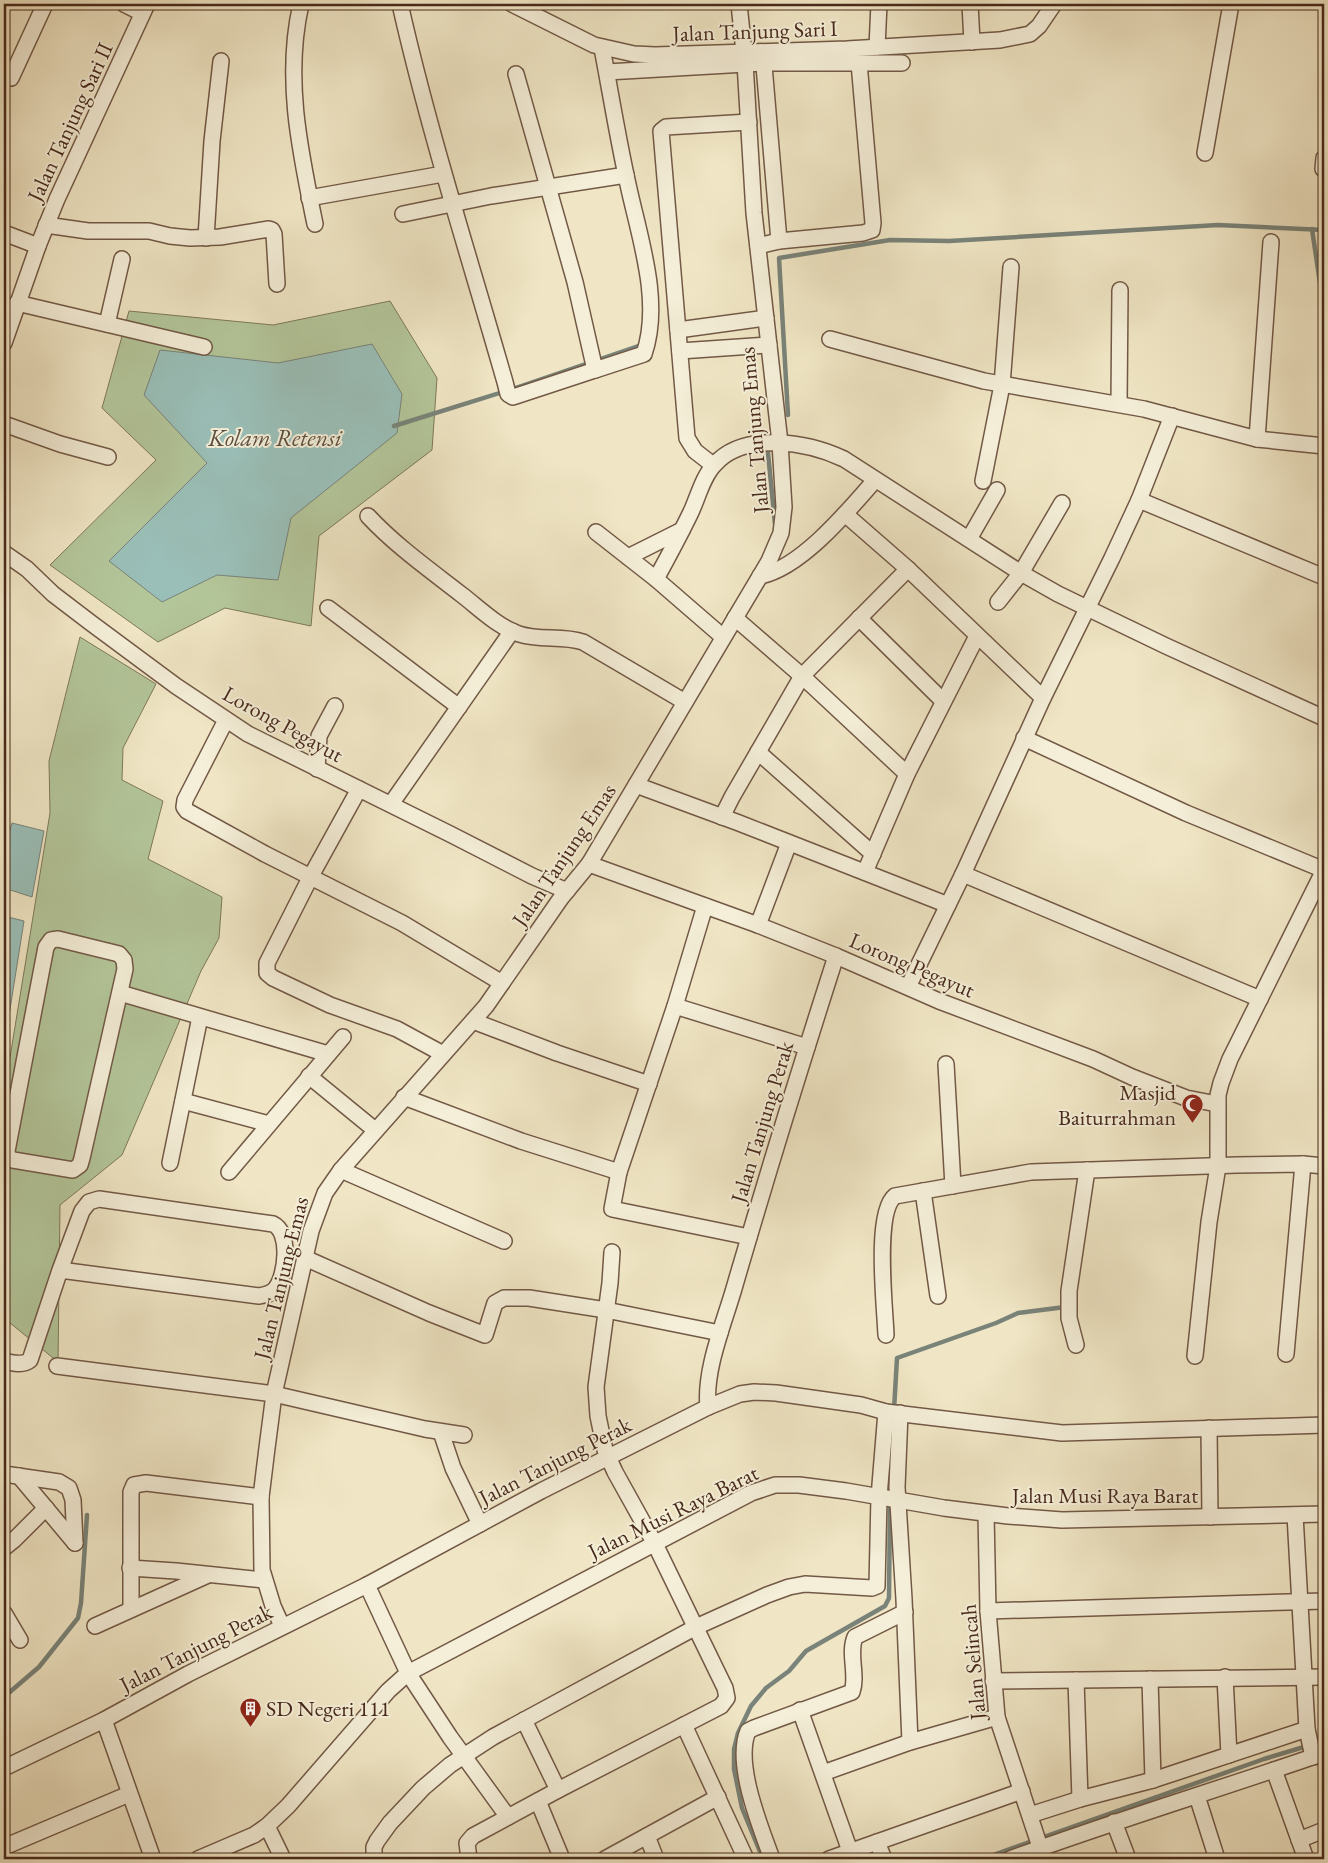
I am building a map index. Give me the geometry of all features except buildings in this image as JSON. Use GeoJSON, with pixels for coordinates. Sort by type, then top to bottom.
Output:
{"type":"FeatureCollection","features":[{"type":"Feature","properties":{"kind":"street"},"geometry":{"type":"LineString","coordinates":[[11,78],[45,4]]}},
{"type":"Feature","properties":{"kind":"street"},"geometry":{"type":"LineString","coordinates":[[124,4],[144,8]]}},
{"type":"Feature","properties":{"kind":"street"},"geometry":{"type":"LineString","coordinates":[[302,4],[296,33],[292,84],[299,141],[315,224]]}},
{"type":"Feature","properties":{"kind":"street"},"geometry":{"type":"LineString","coordinates":[[400,4],[443,174],[510,396],[515,396],[593,363],[642,356],[644,354],[647,342],[651,296],[602,48]]}},
{"type":"Feature","properties":{"kind":"street","name":"Jalan Tanjung Sari I"},"geometry":{"type":"LineString","coordinates":[[512,4],[584,41],[602,48],[634,54],[745,58],[876,47],[972,42],[1026,36],[1037,29],[1054,4]]}},
{"type":"Feature","properties":{"kind":"street","name":"Jalan Tanjung Emas"},"geometry":{"type":"LineString","coordinates":[[282,1626],[264,1580],[260,1533],[261,1497],[274,1394],[305,1258],[320,1202],[330,1184],[341,1170],[473,1021],[567,891],[589,864],[760,576],[774,551],[782,525],[784,499],[780,442],[758,246],[745,58],[739,4]]}},
{"type":"Feature","properties":{"kind":"street"},"geometry":{"type":"LineString","coordinates":[[876,47],[879,4]]}},
{"type":"Feature","properties":{"kind":"street"},"geometry":{"type":"LineString","coordinates":[[970,4],[972,42]]}},
{"type":"Feature","properties":{"kind":"street"},"geometry":{"type":"LineString","coordinates":[[1205,153],[1231,4]]}},
{"type":"Feature","properties":{"kind":"street","name":"Jalan Tanjung Sari II"},"geometry":{"type":"LineString","coordinates":[[4,343],[46,225],[144,8]]}},
{"type":"Feature","properties":{"kind":"street"},"geometry":{"type":"LineString","coordinates":[[779,242],[763,57],[859,62],[902,62]]}},
{"type":"Feature","properties":{"kind":"street"},"geometry":{"type":"LineString","coordinates":[[607,72],[745,58]]}},
{"type":"Feature","properties":{"kind":"street"},"geometry":{"type":"LineString","coordinates":[[206,238],[212,141],[221,61]]}},
{"type":"Feature","properties":{"kind":"street"},"geometry":{"type":"LineString","coordinates":[[758,246],[863,233],[872,230],[873,223],[859,62]]}},
{"type":"Feature","properties":{"kind":"street"},"geometry":{"type":"LineString","coordinates":[[516,74],[575,282],[593,363]]}},
{"type":"Feature","properties":{"kind":"street"},"geometry":{"type":"LineString","coordinates":[[713,465],[695,451],[688,438],[661,131],[666,127],[748,122]]}},
{"type":"Feature","properties":{"kind":"street"},"geometry":{"type":"LineString","coordinates":[[309,198],[443,174]]}},
{"type":"Feature","properties":{"kind":"street"},"geometry":{"type":"LineString","coordinates":[[402,214],[491,196],[626,175]]}},
{"type":"Feature","properties":{"kind":"street"},"geometry":{"type":"LineString","coordinates":[[46,225],[88,230],[149,231],[181,238],[206,238],[271,230],[274,234],[277,284]]}},
{"type":"Feature","properties":{"kind":"street"},"geometry":{"type":"LineString","coordinates":[[4,233],[38,246]]}},
{"type":"Feature","properties":{"kind":"street"},"geometry":{"type":"LineString","coordinates":[[1257,439],[1271,242]]}},
{"type":"Feature","properties":{"kind":"street"},"geometry":{"type":"LineString","coordinates":[[107,324],[122,259]]}},
{"type":"Feature","properties":{"kind":"street"},"geometry":{"type":"LineString","coordinates":[[984,481],[1002,385],[1011,267]]}},
{"type":"Feature","properties":{"kind":"street"},"geometry":{"type":"LineString","coordinates":[[1118,404],[1120,290]]}},
{"type":"Feature","properties":{"kind":"street"},"geometry":{"type":"LineString","coordinates":[[17,303],[204,347]]}},
{"type":"Feature","properties":{"kind":"street"},"geometry":{"type":"LineString","coordinates":[[679,341],[768,332]]}},
{"type":"Feature","properties":{"kind":"street"},"geometry":{"type":"LineString","coordinates":[[679,341],[768,332]]}},
{"type":"Feature","properties":{"kind":"street"},"geometry":{"type":"LineString","coordinates":[[830,339],[1002,385],[1118,404],[1172,416],[1257,439],[1324,446]]}},
{"type":"Feature","properties":{"kind":"street"},"geometry":{"type":"LineString","coordinates":[[908,987],[963,874],[1024,738],[1088,609],[1139,500],[1172,416]]}},
{"type":"Feature","properties":{"kind":"street"},"geometry":{"type":"LineString","coordinates":[[4,424],[60,444],[108,457]]}},
{"type":"Feature","properties":{"kind":"street"},"geometry":{"type":"LineString","coordinates":[[656,579],[713,465],[735,449],[780,442],[802,446],[833,454],[860,469],[1021,573],[1088,609],[1324,718]]}},
{"type":"Feature","properties":{"kind":"street"},"geometry":{"type":"LineString","coordinates":[[760,576],[776,572],[811,546],[846,514],[875,480]]}},
{"type":"Feature","properties":{"kind":"street"},"geometry":{"type":"LineString","coordinates":[[969,539],[997,490]]}},
{"type":"Feature","properties":{"kind":"street"},"geometry":{"type":"LineString","coordinates":[[1139,500],[1324,577]]}},
{"type":"Feature","properties":{"kind":"street"},"geometry":{"type":"LineString","coordinates":[[998,602],[1021,573],[1062,503]]}},
{"type":"Feature","properties":{"kind":"street"},"geometry":{"type":"LineString","coordinates":[[846,514],[1043,698]]}},
{"type":"Feature","properties":{"kind":"street"},"geometry":{"type":"LineString","coordinates":[[368,516],[387,537],[489,616],[512,631],[526,636],[566,637],[583,642],[685,702]]}},
{"type":"Feature","properties":{"kind":"street"},"geometry":{"type":"LineString","coordinates":[[628,557],[682,530]]}},
{"type":"Feature","properties":{"kind":"street"},"geometry":{"type":"LineString","coordinates":[[596,532],[656,579],[723,637]]}},
{"type":"Feature","properties":{"kind":"street","name":"Lorong Pegayut"},"geometry":{"type":"LineString","coordinates":[[4,553],[27,569],[91,623],[176,686],[248,734],[532,876],[567,891]]}},
{"type":"Feature","properties":{"kind":"street"},"geometry":{"type":"LineString","coordinates":[[722,817],[802,676],[908,570]]}},
{"type":"Feature","properties":{"kind":"street"},"geometry":{"type":"LineString","coordinates":[[328,608],[460,706]]}},
{"type":"Feature","properties":{"kind":"street"},"geometry":{"type":"LineString","coordinates":[[736,618],[802,676],[907,774]]}},
{"type":"Feature","properties":{"kind":"street"},"geometry":{"type":"LineString","coordinates":[[859,618],[943,701]]}},
{"type":"Feature","properties":{"kind":"street"},"geometry":{"type":"LineString","coordinates":[[391,804],[512,631]]}},
{"type":"Feature","properties":{"kind":"street"},"geometry":{"type":"LineString","coordinates":[[865,872],[907,774],[977,636]]}},
{"type":"Feature","properties":{"kind":"street"},"geometry":{"type":"LineString","coordinates":[[317,769],[319,736],[336,706]]}},
{"type":"Feature","properties":{"kind":"street"},"geometry":{"type":"LineString","coordinates":[[226,720],[185,800],[185,809],[190,814],[402,923],[502,983]]}},
{"type":"Feature","properties":{"kind":"street"},"geometry":{"type":"LineString","coordinates":[[1024,738],[1186,813],[1324,870],[1230,1059],[1221,1083],[1217,1104],[1218,1166],[1209,1222],[1195,1356]]}},
{"type":"Feature","properties":{"kind":"street"},"geometry":{"type":"LineString","coordinates":[[758,752],[873,854]]}},
{"type":"Feature","properties":{"kind":"street"},"geometry":{"type":"LineString","coordinates":[[636,785],[948,905]]}},
{"type":"Feature","properties":{"kind":"street"},"geometry":{"type":"LineString","coordinates":[[358,790],[310,876],[267,963],[266,969],[269,976],[330,1005],[398,1029],[443,1054]]}},
{"type":"Feature","properties":{"kind":"street"},"geometry":{"type":"LineString","coordinates":[[758,925],[789,844]]}},
{"type":"Feature","properties":{"kind":"street","name":"Lorong Pegayut"},"geometry":{"type":"LineString","coordinates":[[589,864],[758,925],[836,956],[939,1001],[1093,1059],[1132,1077],[1186,1098],[1217,1104]]}},
{"type":"Feature","properties":{"kind":"street"},"geometry":{"type":"LineString","coordinates":[[963,874],[1260,999]]}},
{"type":"Feature","properties":{"kind":"street"},"geometry":{"type":"LineString","coordinates":[[705,906],[675,1006],[619,1172],[612,1209],[749,1237]]}},
{"type":"Feature","properties":{"kind":"street"},"geometry":{"type":"LineString","coordinates":[[51,940],[58,940],[114,952],[122,956],[125,969],[120,993],[80,1165],[73,1170],[68,1170],[10,1159],[7,1150],[48,943],[51,940]]}},
{"type":"Feature","properties":{"kind":"street","name":"Jalan Tanjung Perak"},"geometry":{"type":"LineString","coordinates":[[4,1768],[104,1720],[188,1674],[367,1585],[708,1406],[708,1386],[720,1333],[836,956]]}},
{"type":"Feature","properties":{"kind":"street"},"geometry":{"type":"LineString","coordinates":[[120,993],[328,1054]]}},
{"type":"Feature","properties":{"kind":"street"},"geometry":{"type":"LineString","coordinates":[[675,1006],[807,1047]]}},
{"type":"Feature","properties":{"kind":"street"},"geometry":{"type":"LineString","coordinates":[[170,1163],[200,1017]]}},
{"type":"Feature","properties":{"kind":"street"},"geometry":{"type":"LineString","coordinates":[[473,1021],[557,1053],[649,1084]]}},
{"type":"Feature","properties":{"kind":"street"},"geometry":{"type":"LineString","coordinates":[[229,1172],[343,1038]]}},
{"type":"Feature","properties":{"kind":"street"},"geometry":{"type":"LineString","coordinates":[[946,1064],[953,1186]]}},
{"type":"Feature","properties":{"kind":"street"},"geometry":{"type":"LineString","coordinates":[[309,1076],[375,1130]]}},
{"type":"Feature","properties":{"kind":"street"},"geometry":{"type":"LineString","coordinates":[[404,1097],[521,1141],[619,1172]]}},
{"type":"Feature","properties":{"kind":"street"},"geometry":{"type":"LineString","coordinates":[[183,1101],[269,1124]]}},
{"type":"Feature","properties":{"kind":"street"},"geometry":{"type":"LineString","coordinates":[[1286,1354],[1303,1164]]}},
{"type":"Feature","properties":{"kind":"street"},"geometry":{"type":"LineString","coordinates":[[886,1335],[882,1265],[886,1213],[890,1200],[895,1196],[1031,1172],[1303,1164],[1324,1166]]}},
{"type":"Feature","properties":{"kind":"street"},"geometry":{"type":"LineString","coordinates":[[341,1170],[504,1241]]}},
{"type":"Feature","properties":{"kind":"street"},"geometry":{"type":"LineString","coordinates":[[1076,1345],[1069,1312],[1069,1291],[1087,1170]]}},
{"type":"Feature","properties":{"kind":"street"},"geometry":{"type":"LineString","coordinates":[[923,1191],[938,1296]]}},
{"type":"Feature","properties":{"kind":"street"},"geometry":{"type":"LineString","coordinates":[[4,1361],[20,1364],[30,1360],[60,1270],[82,1211],[89,1202],[99,1199],[273,1224],[281,1230],[285,1245],[280,1281],[276,1289],[258,1296],[60,1270]]}},
{"type":"Feature","properties":{"kind":"street"},"geometry":{"type":"LineString","coordinates":[[469,1859],[467,1846],[470,1839],[558,1790],[721,1706],[727,1698],[726,1688],[655,1544],[608,1458],[598,1416],[596,1387],[612,1252]]}},
{"type":"Feature","properties":{"kind":"street"},"geometry":{"type":"LineString","coordinates":[[305,1258],[429,1313],[485,1335],[495,1303],[504,1298],[529,1298],[606,1310],[720,1333]]}},
{"type":"Feature","properties":{"kind":"street"},"geometry":{"type":"LineString","coordinates":[[58,1366],[274,1394],[442,1432],[464,1435]]}},
{"type":"Feature","properties":{"kind":"street"},"geometry":{"type":"LineString","coordinates":[[708,1406],[740,1394],[754,1392],[776,1393],[861,1405],[893,1412],[1062,1433],[1324,1425]]}},
{"type":"Feature","properties":{"kind":"street"},"geometry":{"type":"LineString","coordinates":[[374,1859],[376,1841],[423,1788],[463,1755],[524,1720],[696,1627],[767,1595],[789,1587],[805,1584],[872,1588],[876,1586],[888,1499],[893,1412]]}},
{"type":"Feature","properties":{"kind":"street"},"geometry":{"type":"LineString","coordinates":[[1209,1428],[1210,1517]]}},
{"type":"Feature","properties":{"kind":"street"},"geometry":{"type":"LineString","coordinates":[[442,1432],[453,1468],[480,1524]]}},
{"type":"Feature","properties":{"kind":"street"},"geometry":{"type":"LineString","coordinates":[[11,1475],[59,1482],[69,1488],[73,1500],[75,1543],[46,1508],[11,1475]]}},
{"type":"Feature","properties":{"kind":"street"},"geometry":{"type":"LineString","coordinates":[[131,1609],[131,1492],[136,1484],[146,1483],[261,1497]]}},
{"type":"Feature","properties":{"kind":"street","name":"Jalan Musi Raya Barat"},"geometry":{"type":"LineString","coordinates":[[198,1859],[254,1835],[267,1826],[288,1806],[388,1691],[408,1673],[751,1493],[775,1485],[808,1486],[986,1514],[1062,1520],[1324,1514]]}},
{"type":"Feature","properties":{"kind":"street"},"geometry":{"type":"LineString","coordinates":[[888,1499],[905,1612],[910,1742]]}},
{"type":"Feature","properties":{"kind":"street"},"geometry":{"type":"LineString","coordinates":[[4,1548],[46,1508]]}},
{"type":"Feature","properties":{"kind":"street","name":"Jalan Selincah"},"geometry":{"type":"LineString","coordinates":[[986,1514],[988,1611],[997,1717],[1041,1850]]}},
{"type":"Feature","properties":{"kind":"street"},"geometry":{"type":"LineString","coordinates":[[1294,1515],[1304,1677],[1312,1745]]}},
{"type":"Feature","properties":{"kind":"street"},"geometry":{"type":"LineString","coordinates":[[130,1568],[264,1580]]}},
{"type":"Feature","properties":{"kind":"street"},"geometry":{"type":"LineString","coordinates":[[95,1626],[210,1574]]}},
{"type":"Feature","properties":{"kind":"street"},"geometry":{"type":"LineString","coordinates":[[367,1585],[408,1673],[433,1713],[508,1817]]}},
{"type":"Feature","properties":{"kind":"street"},"geometry":{"type":"LineString","coordinates":[[988,1611],[1324,1601]]}},
{"type":"Feature","properties":{"kind":"street"},"geometry":{"type":"LineString","coordinates":[[772,1859],[758,1826],[750,1792],[745,1760],[747,1734],[754,1728],[852,1692],[854,1685],[853,1644],[855,1637],[905,1612]]}},
{"type":"Feature","properties":{"kind":"street"},"geometry":{"type":"LineString","coordinates":[[4,1613],[20,1640]]}},
{"type":"Feature","properties":{"kind":"street"},"geometry":{"type":"LineString","coordinates":[[993,1681],[1324,1676]]}},
{"type":"Feature","properties":{"kind":"street"},"geometry":{"type":"LineString","coordinates":[[1225,1677],[1229,1755]]}},
{"type":"Feature","properties":{"kind":"street"},"geometry":{"type":"LineString","coordinates":[[1150,1679],[1153,1780]]}},
{"type":"Feature","properties":{"kind":"street"},"geometry":{"type":"LineString","coordinates":[[1076,1680],[1080,1799]]}},
{"type":"Feature","properties":{"kind":"street"},"geometry":{"type":"LineString","coordinates":[[800,1710],[850,1851]]}},
{"type":"Feature","properties":{"kind":"street"},"geometry":{"type":"LineString","coordinates":[[823,1773],[910,1742],[997,1717]]}},
{"type":"Feature","properties":{"kind":"street"},"geometry":{"type":"LineString","coordinates":[[104,1720],[153,1859]]}},
{"type":"Feature","properties":{"kind":"street"},"geometry":{"type":"LineString","coordinates":[[524,1720],[558,1790]]}},
{"type":"Feature","properties":{"kind":"street"},"geometry":{"type":"LineString","coordinates":[[684,1725],[718,1797],[739,1834],[746,1859]]}},
{"type":"Feature","properties":{"kind":"street"},"geometry":{"type":"LineString","coordinates":[[1031,1819],[1080,1799],[1153,1780],[1229,1755],[1312,1745]]}},
{"type":"Feature","properties":{"kind":"street"},"geometry":{"type":"LineString","coordinates":[[1010,1859],[1041,1850],[1114,1822],[1274,1770],[1312,1745]]}},
{"type":"Feature","properties":{"kind":"street"},"geometry":{"type":"LineString","coordinates":[[1274,1770],[1306,1859]]}},
{"type":"Feature","properties":{"kind":"street"},"geometry":{"type":"LineString","coordinates":[[831,1859],[1022,1791]]}},
{"type":"Feature","properties":{"kind":"street"},"geometry":{"type":"LineString","coordinates":[[4,1848],[130,1794]]}},
{"type":"Feature","properties":{"kind":"street"},"geometry":{"type":"LineString","coordinates":[[1198,1796],[1217,1859]]}},
{"type":"Feature","properties":{"kind":"street"},"geometry":{"type":"LineString","coordinates":[[605,1859],[718,1797]]}},
{"type":"Feature","properties":{"kind":"street"},"geometry":{"type":"LineString","coordinates":[[538,1801],[562,1859]]}},
{"type":"Feature","properties":{"kind":"street"},"geometry":{"type":"LineString","coordinates":[[1114,1822],[1128,1859]]}},
{"type":"Feature","properties":{"kind":"street"},"geometry":{"type":"LineString","coordinates":[[267,1826],[283,1859]]}},
{"type":"Feature","properties":{"kind":"street"},"geometry":{"type":"LineString","coordinates":[[739,1834],[758,1826]]}},
{"type":"Feature","properties":{"kind":"street"},"geometry":{"type":"LineString","coordinates":[[1299,1840],[1324,1830]]}},
{"type":"Feature","properties":{"kind":"street"},"geometry":{"type":"LineString","coordinates":[[647,1836],[656,1859]]}},
{"type":"Feature","properties":{"kind":"street"},"geometry":{"type":"LineString","coordinates":[[877,1842],[884,1859]]}},
{"type":"Feature","properties":{"kind":"green space"},"geometry":{"type":"Polygon","coordinates":[[[390,301],[437,378],[432,450],[319,536],[311,626],[225,608],[158,642],[50,565],[156,460],[102,408],[129,311],[273,325],[390,301]]]}},
{"type":"Feature","properties":{"kind":"green space"},"geometry":{"type":"Polygon","coordinates":[[[80,637],[156,684],[123,748],[122,780],[163,801],[148,859],[222,897],[219,938],[201,971],[122,1155],[60,1205],[58,1362],[4,1318],[4,1094],[50,813],[49,761],[80,637]]]}},
{"type":"Feature","properties":{"kind":"water","name":"Kolam Retensi"},"geometry":{"type":"Polygon","coordinates":[[[372,344],[402,394],[397,433],[291,518],[278,580],[217,575],[162,602],[109,561],[207,463],[144,395],[160,350],[278,363],[372,344]]]}},
{"type":"Feature","properties":{"kind":"water"},"geometry":{"type":"Polygon","coordinates":[[[12,823],[44,831],[32,897],[4,888],[4,851],[12,823]]]}},
{"type":"Feature","properties":{"kind":"water"},"geometry":{"type":"Polygon","coordinates":[[[4,916],[24,921],[8,1022],[4,1021],[4,916]]]}},
{"type":"Feature","properties":{"kind":"waterway"},"geometry":{"type":"LineString","coordinates":[[788,415],[779,258],[890,240],[949,241],[1218,225],[1324,230]]}},
{"type":"Feature","properties":{"kind":"waterway"},"geometry":{"type":"LineString","coordinates":[[1312,229],[1324,310]]}},
{"type":"Feature","properties":{"kind":"waterway"},"geometry":{"type":"LineString","coordinates":[[394,426],[522,386],[642,345]]}},
{"type":"Feature","properties":{"kind":"waterway"},"geometry":{"type":"LineString","coordinates":[[768,453],[775,524]]}},
{"type":"Feature","properties":{"kind":"waterway"},"geometry":{"type":"LineString","coordinates":[[894,1410],[897,1358],[996,1323],[1018,1313],[1065,1307]]}},
{"type":"Feature","properties":{"kind":"waterway"},"geometry":{"type":"LineString","coordinates":[[763,1859],[742,1808],[734,1769],[734,1749],[738,1733],[751,1706],[766,1688],[789,1671],[806,1651],[885,1606],[889,1598],[890,1501]]}},
{"type":"Feature","properties":{"kind":"waterway"},"geometry":{"type":"LineString","coordinates":[[4,1697],[39,1667],[78,1618],[81,1603],[87,1515]]}},
{"type":"Feature","properties":{"kind":"waterway"},"geometry":{"type":"LineString","coordinates":[[982,1859],[1264,1759],[1324,1741]]}},
{"type":"Feature","properties":{"kind":"place","name":"Masjid Baiturrahman"},"geometry":{"type":"Point","coordinates":[1192,1124]}},
{"type":"Feature","properties":{"kind":"place","name":"SD Negeri 111"},"geometry":{"type":"Point","coordinates":[250,1727]}}]}
